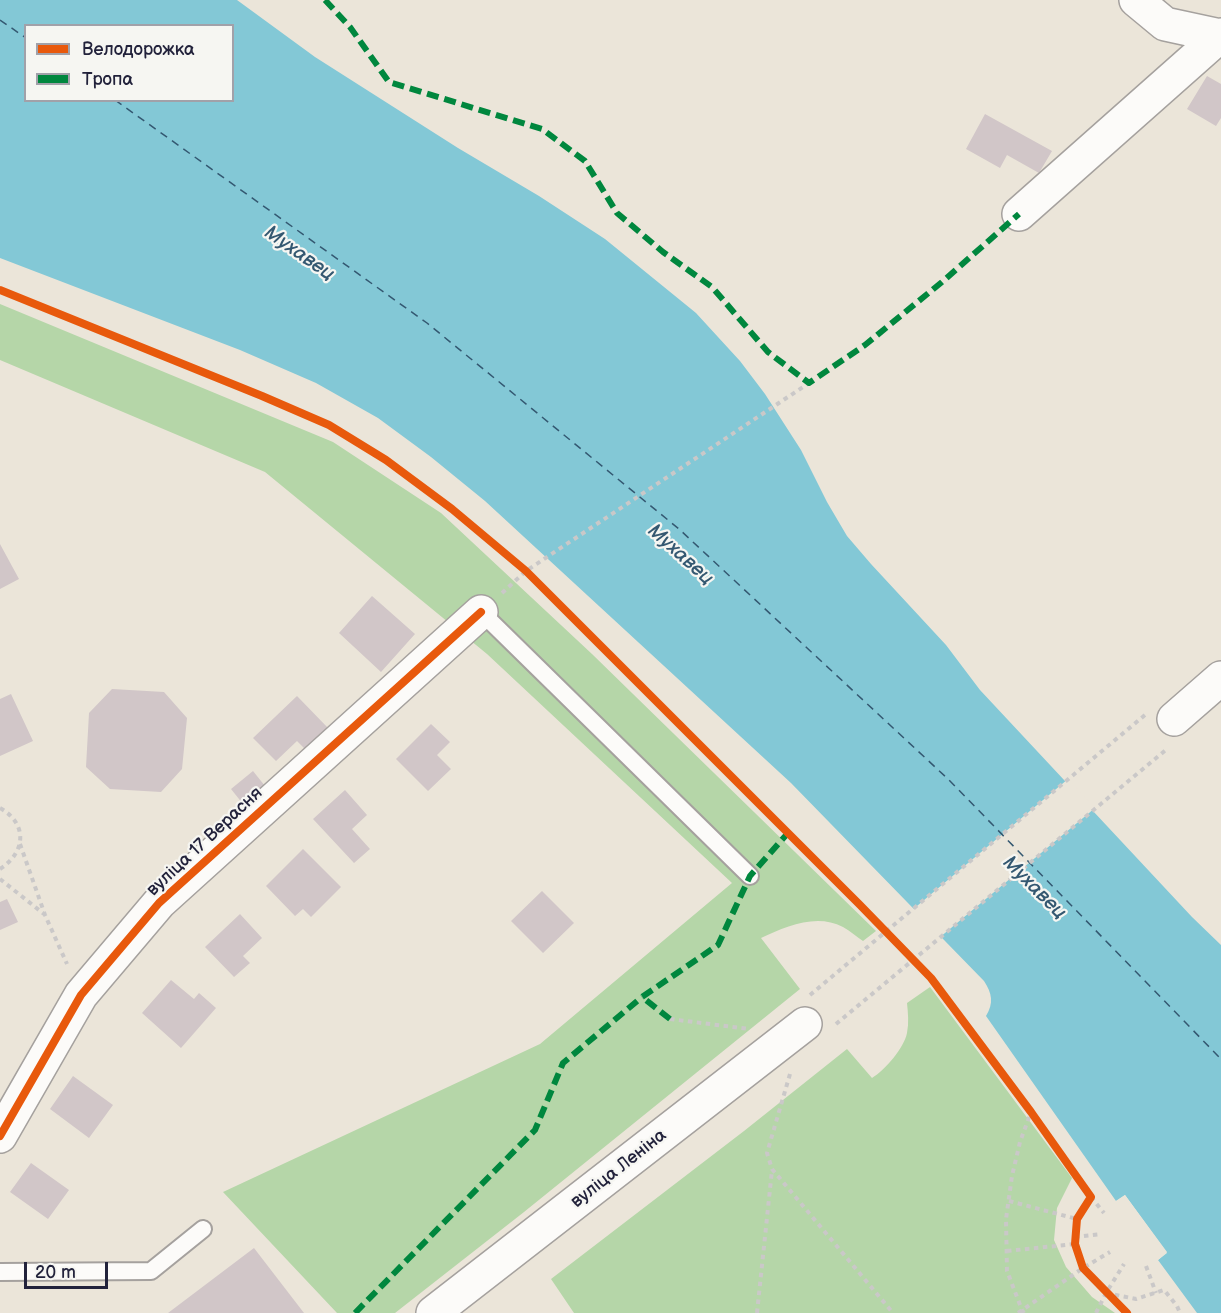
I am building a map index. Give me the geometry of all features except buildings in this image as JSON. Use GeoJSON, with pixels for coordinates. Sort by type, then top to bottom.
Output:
{"type":"FeatureCollection","features":[{"type":"Feature","properties":{"kind":"street"},"geometry":{"type":"LineString","coordinates":[[1136,0],[1165,24],[1221,36]]}},
{"type":"Feature","properties":{"kind":"street"},"geometry":{"type":"LineString","coordinates":[[1019,214],[1221,36]]}},
{"type":"Feature","properties":{"kind":"street","name":"вуліца 17 Верасня"},"geometry":{"type":"LineString","coordinates":[[0,1136],[81,995],[159,903],[481,612]]}},
{"type":"Feature","properties":{"kind":"street"},"geometry":{"type":"LineString","coordinates":[[1165,725],[1221,678]]}},
{"type":"Feature","properties":{"kind":"street","name":"вуліца Леніна"},"geometry":{"type":"LineString","coordinates":[[433,1313],[817,1015]]}},
{"type":"Feature","properties":{"kind":"lane"},"geometry":{"type":"LineString","coordinates":[[481,612],[750,876]]}},
{"type":"Feature","properties":{"kind":"lane"},"geometry":{"type":"LineString","coordinates":[[0,1272],[151,1271],[203,1229]]}},
{"type":"Feature","properties":{"kind":"path"},"geometry":{"type":"LineString","coordinates":[[526,571],[809,383]]}},
{"type":"Feature","properties":{"kind":"path"},"geometry":{"type":"LineString","coordinates":[[517,564],[534,580]]}},
{"type":"Feature","properties":{"kind":"path"},"geometry":{"type":"LineString","coordinates":[[817,1015],[1165,725]]}},
{"type":"Feature","properties":{"kind":"path"},"geometry":{"type":"LineString","coordinates":[[817,1015],[1165,725]]}},
{"type":"Feature","properties":{"kind":"path"},"geometry":{"type":"LineString","coordinates":[[0,808],[10,814],[16,823],[20,833],[20,844],[45,915],[81,995]]}},
{"type":"Feature","properties":{"kind":"path"},"geometry":{"type":"LineString","coordinates":[[0,869],[9,863],[20,844]]}},
{"type":"Feature","properties":{"kind":"path"},"geometry":{"type":"LineString","coordinates":[[0,879],[45,915]]}},
{"type":"Feature","properties":{"kind":"path"},"geometry":{"type":"LineString","coordinates":[[884,929],[892,937]]}},
{"type":"Feature","properties":{"kind":"path"},"geometry":{"type":"LineString","coordinates":[[907,954],[915,962]]}},
{"type":"Feature","properties":{"kind":"path"},"geometry":{"type":"LineString","coordinates":[[670,1019],[753,1029]]}},
{"type":"Feature","properties":{"kind":"path"},"geometry":{"type":"LineString","coordinates":[[792,1069],[766,1153],[772,1169],[893,1313]]}},
{"type":"Feature","properties":{"kind":"path"},"geometry":{"type":"LineString","coordinates":[[1023,1102],[1037,1122]]}},
{"type":"Feature","properties":{"kind":"path"},"geometry":{"type":"LineString","coordinates":[[1030,1112],[1015,1164],[1006,1219],[1007,1271],[1021,1312],[1078,1252],[1101,1234]]}},
{"type":"Feature","properties":{"kind":"path"},"geometry":{"type":"LineString","coordinates":[[758,1313],[772,1169]]}},
{"type":"Feature","properties":{"kind":"path"},"geometry":{"type":"LineString","coordinates":[[1084,1187],[1084,1208],[1078,1252],[1090,1276]]}},
{"type":"Feature","properties":{"kind":"path"},"geometry":{"type":"LineString","coordinates":[[1009,1201],[1084,1208],[1104,1213]]}},
{"type":"Feature","properties":{"kind":"path"},"geometry":{"type":"LineString","coordinates":[[1007,1251],[1110,1252]]}},
{"type":"Feature","properties":{"kind":"path"},"geometry":{"type":"LineString","coordinates":[[1096,1313],[1124,1264]]}},
{"type":"Feature","properties":{"kind":"path"},"geometry":{"type":"LineString","coordinates":[[1146,1266],[1156,1293]]}},
{"type":"Feature","properties":{"kind":"path"},"geometry":{"type":"LineString","coordinates":[[1098,1284],[1120,1306]]}},
{"type":"Feature","properties":{"kind":"path"},"geometry":{"type":"LineString","coordinates":[[1106,1293],[1136,1299],[1164,1290],[1180,1313]]}},
{"type":"Feature","properties":{"kind":"green space"},"geometry":{"type":"Polygon","coordinates":[[[0,304],[333,442],[441,513],[592,654],[876,931],[863,941],[833,923],[812,921],[781,929],[761,938],[800,989],[395,1313],[337,1313],[223,1192],[540,1044],[732,883],[487,654],[265,472],[0,360],[0,304]]]}},
{"type":"Feature","properties":{"kind":"green space"},"geometry":{"type":"Polygon","coordinates":[[[930,987],[1072,1178],[1057,1208],[1054,1240],[1066,1267],[1092,1297],[1115,1313],[574,1313],[551,1279],[847,1049],[872,1078],[888,1064],[905,1039],[908,1026],[907,1003],[930,987]]]}},
{"type":"Feature","properties":{"kind":"water","name":"Мухавец"},"geometry":{"type":"Polygon","coordinates":[[[0,0],[237,0],[315,57],[605,239],[696,313],[740,361],[765,394],[801,450],[847,536],[946,645],[980,690],[1192,917],[1221,945],[1221,1313],[1197,1313],[1158,1260],[1167,1252],[1125,1195],[1116,1201],[986,1016],[991,998],[984,981],[791,783],[485,501],[431,457],[378,418],[316,383],[240,350],[0,258],[0,0]]]}},
{"type":"Feature","properties":{"kind":"pier"},"geometry":{"type":"Polygon","coordinates":[[[1068,779],[1095,808],[939,938],[911,911],[1068,779]]]}},
{"type":"Feature","properties":{"kind":"pier"},"geometry":{"type":"Polygon","coordinates":[[[1125,1195],[1167,1253],[1155,1262],[1155,1259],[1163,1252],[1124,1199],[1117,1204],[1113,1203],[1125,1195]]]}},
{"type":"Feature","properties":{"kind":"ferry route"},"geometry":{"type":"LineString","coordinates":[[0,20],[24,37]]}},
{"type":"Feature","properties":{"kind":"ferry route"},"geometry":{"type":"LineString","coordinates":[[118,102],[427,323],[679,529],[948,779],[1221,1059]]}},
{"type":"Feature","properties":{"kind":"marked path"},"geometry":{"type":"LineString","coordinates":[[325,0],[350,27],[389,82],[542,129],[585,161],[617,213],[663,252],[712,287],[768,352],[809,383],[865,345],[942,282],[1019,214]]}},
{"type":"Feature","properties":{"kind":"marked path"},"geometry":{"type":"LineString","coordinates":[[670,1019],[642,997],[718,945],[750,876],[788,833]]}},
{"type":"Feature","properties":{"kind":"marked path"},"geometry":{"type":"LineString","coordinates":[[355,1313],[535,1130],[563,1063],[642,997]]}},
{"type":"Feature","properties":{"kind":"cycle path"},"geometry":{"type":"LineString","coordinates":[[0,290],[329,425],[386,460],[452,509],[526,571],[931,978],[1091,1197],[1077,1219],[1075,1244],[1083,1268],[1127,1313]]}},
{"type":"Feature","properties":{"kind":"cycle path"},"geometry":{"type":"LineString","coordinates":[[0,1136],[81,995],[159,903],[481,612]]}}]}
